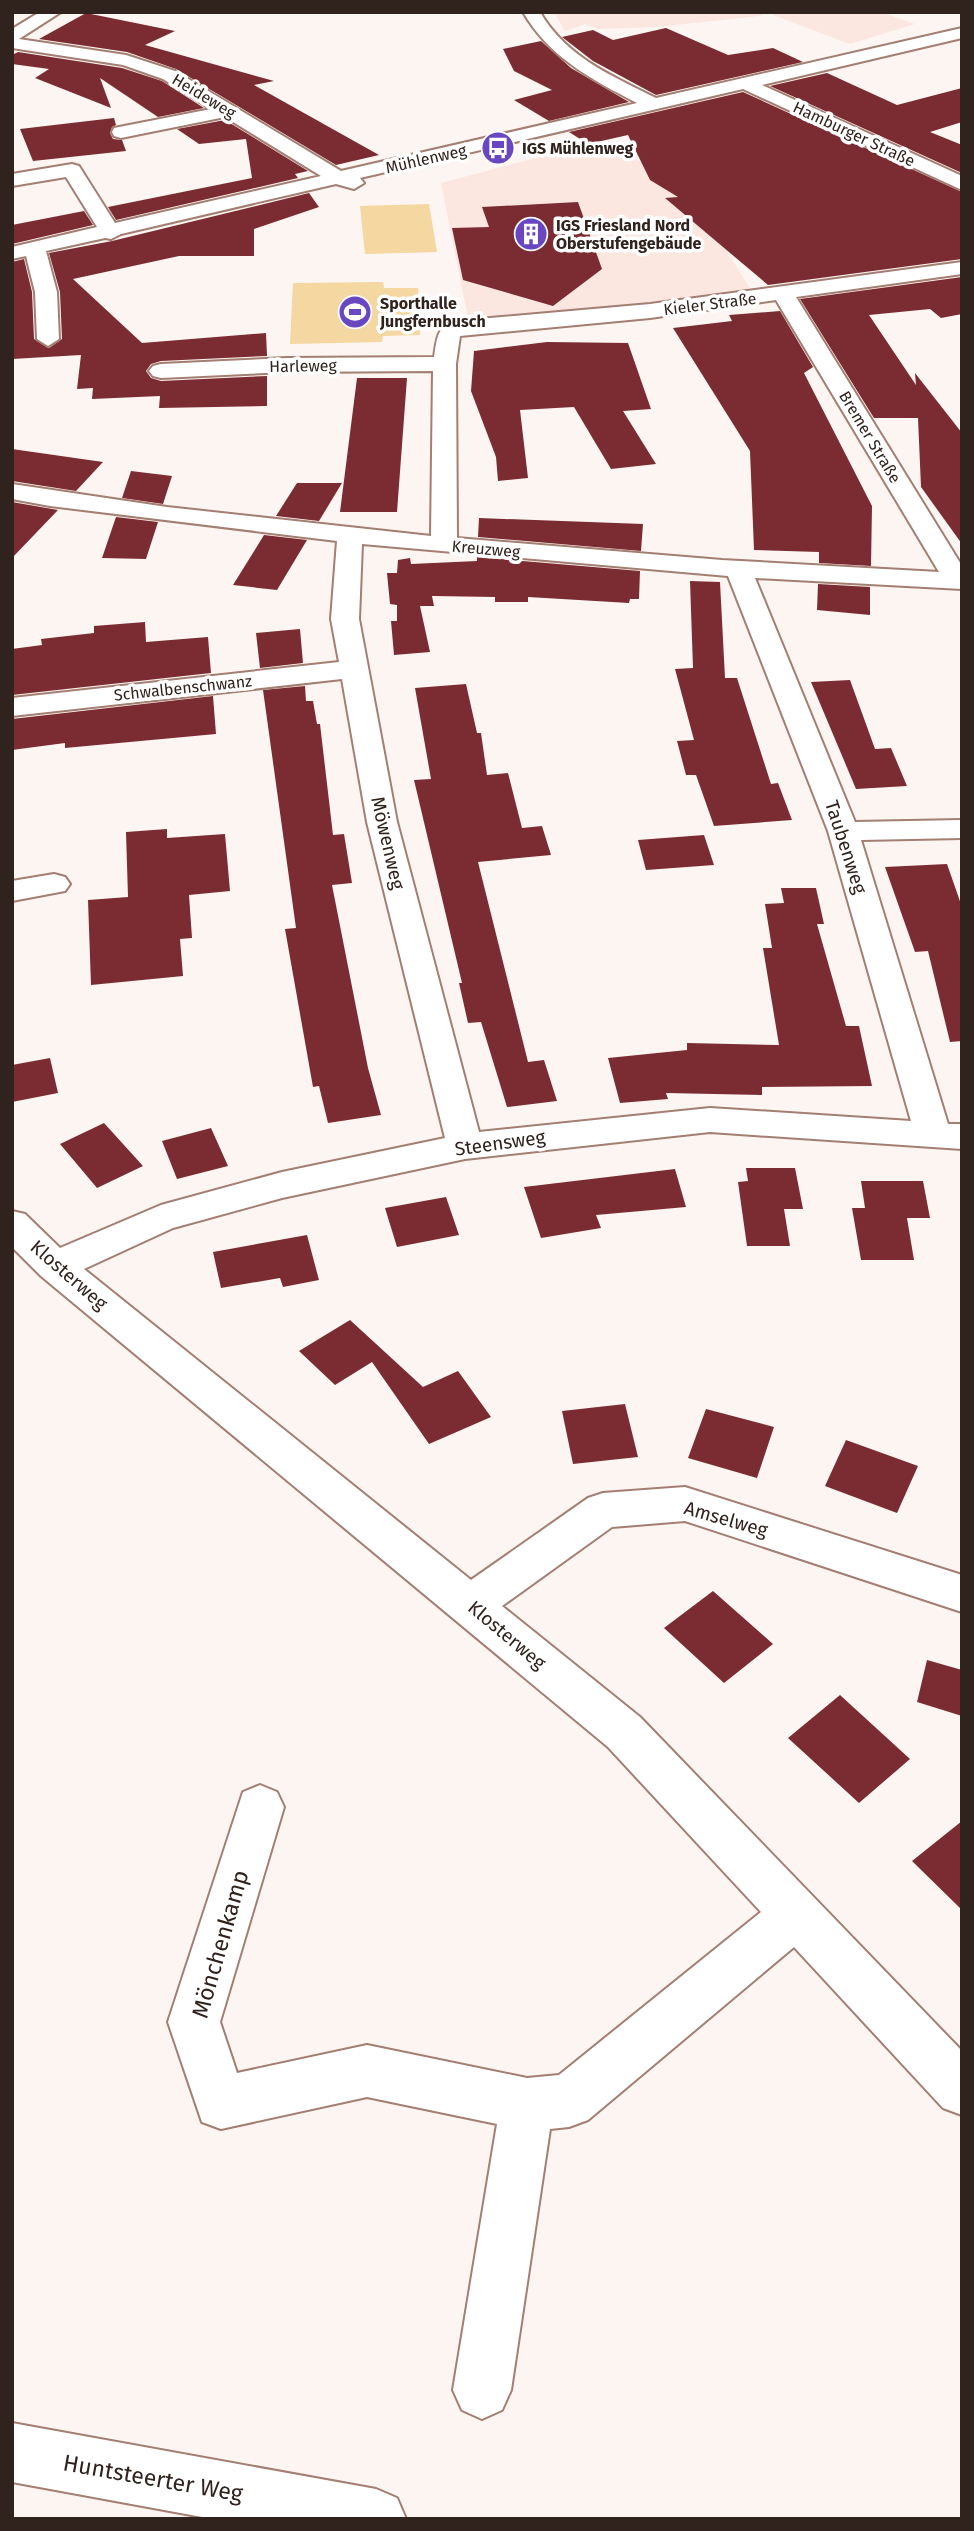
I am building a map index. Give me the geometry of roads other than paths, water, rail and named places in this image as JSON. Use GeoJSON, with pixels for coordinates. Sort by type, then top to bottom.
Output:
{"type":"FeatureCollection","features":[{"type":"Feature","properties":{"kind":"street"},"geometry":{"type":"LineString","coordinates":[[12,36],[53,12]]}},
{"type":"Feature","properties":{"kind":"street"},"geometry":{"type":"LineString","coordinates":[[531,12],[554,46],[580,66],[655,105]]}},
{"type":"Feature","properties":{"kind":"street"},"geometry":{"type":"LineString","coordinates":[[12,253],[111,233],[340,179],[348,183],[382,183],[555,141],[545,131],[962,33]]}},
{"type":"Feature","properties":{"kind":"street","name":"Heideweg"},"geometry":{"type":"LineString","coordinates":[[12,43],[126,60],[169,75],[340,179]]}},
{"type":"Feature","properties":{"kind":"street","name":"Hamburger Straße"},"geometry":{"type":"LineString","coordinates":[[746,84],[962,184]]}},
{"type":"Feature","properties":{"kind":"street"},"geometry":{"type":"LineString","coordinates":[[121,132],[228,111]]}},
{"type":"Feature","properties":{"kind":"street"},"geometry":{"type":"LineString","coordinates":[[12,180],[72,170],[111,233]]}},
{"type":"Feature","properties":{"kind":"street"},"geometry":{"type":"LineString","coordinates":[[35,248],[46,292],[48,340]]}},
{"type":"Feature","properties":{"kind":"street","name":"Kieler Straße"},"geometry":{"type":"LineString","coordinates":[[445,364],[449,333],[456,328],[650,311],[962,268]]}},
{"type":"Feature","properties":{"kind":"street","name":"Bremer Straße"},"geometry":{"type":"LineString","coordinates":[[783,294],[960,581]]}},
{"type":"Feature","properties":{"kind":"street"},"geometry":{"type":"LineString","coordinates":[[444,545],[445,364]]}},
{"type":"Feature","properties":{"kind":"street","name":"Harleweg"},"geometry":{"type":"LineString","coordinates":[[161,371],[287,365],[445,364]]}},
{"type":"Feature","properties":{"kind":"street","name":"Kreuzweg"},"geometry":{"type":"LineString","coordinates":[[12,491],[350,536],[444,545],[738,569],[960,581]]}},
{"type":"Feature","properties":{"kind":"street","name":"Möwenweg"},"geometry":{"type":"LineString","coordinates":[[350,536],[345,619],[382,822],[465,1146]]}},
{"type":"Feature","properties":{"kind":"street","name":"Taubenweg"},"geometry":{"type":"LineString","coordinates":[[738,569],[843,831],[948,1135]]}},
{"type":"Feature","properties":{"kind":"street","name":"Schwalbenschwanz"},"geometry":{"type":"LineString","coordinates":[[12,707],[354,669]]}},
{"type":"Feature","properties":{"kind":"street"},"geometry":{"type":"LineString","coordinates":[[843,831],[962,828]]}},
{"type":"Feature","properties":{"kind":"street"},"geometry":{"type":"LineString","coordinates":[[12,891],[54,884]]}},
{"type":"Feature","properties":{"kind":"street","name":"Steensweg"},"geometry":{"type":"LineString","coordinates":[[55,1266],[161,1218],[282,1185],[465,1146],[710,1120],[948,1135]]}},
{"type":"Feature","properties":{"kind":"street","name":"Klosterweg"},"geometry":{"type":"LineString","coordinates":[[12,1224],[55,1266],[624,1732],[962,2089]]}},
{"type":"Feature","properties":{"kind":"street","name":"Amselweg"},"geometry":{"type":"LineString","coordinates":[[470,1605],[603,1510],[685,1504],[962,1594]]}},
{"type":"Feature","properties":{"kind":"street","name":"Mönchenkamp"},"geometry":{"type":"LineString","coordinates":[[260,1807],[194,2022],[221,2103],[367,2071],[527,2104],[569,2101],[797,1914]]}},
{"type":"Feature","properties":{"kind":"street"},"geometry":{"type":"LineString","coordinates":[[482,2390],[527,2104]]}},
{"type":"Feature","properties":{"kind":"street","name":"Huntsteerter Weg"},"geometry":{"type":"LineString","coordinates":[[12,2452],[376,2519]]}},
{"type":"Feature","properties":{"kind":"place","name":"IGS Mühlenweg"},"geometry":{"type":"Point","coordinates":[498,148]}},
{"type":"Feature","properties":{"kind":"place","name":"IGS Friesland Nord Oberstufengebäude"},"geometry":{"type":"Point","coordinates":[531,234]}},
{"type":"Feature","properties":{"kind":"place","name":"Sporthalle Jungfernbusch"},"geometry":{"type":"Point","coordinates":[355,312]}}]}
